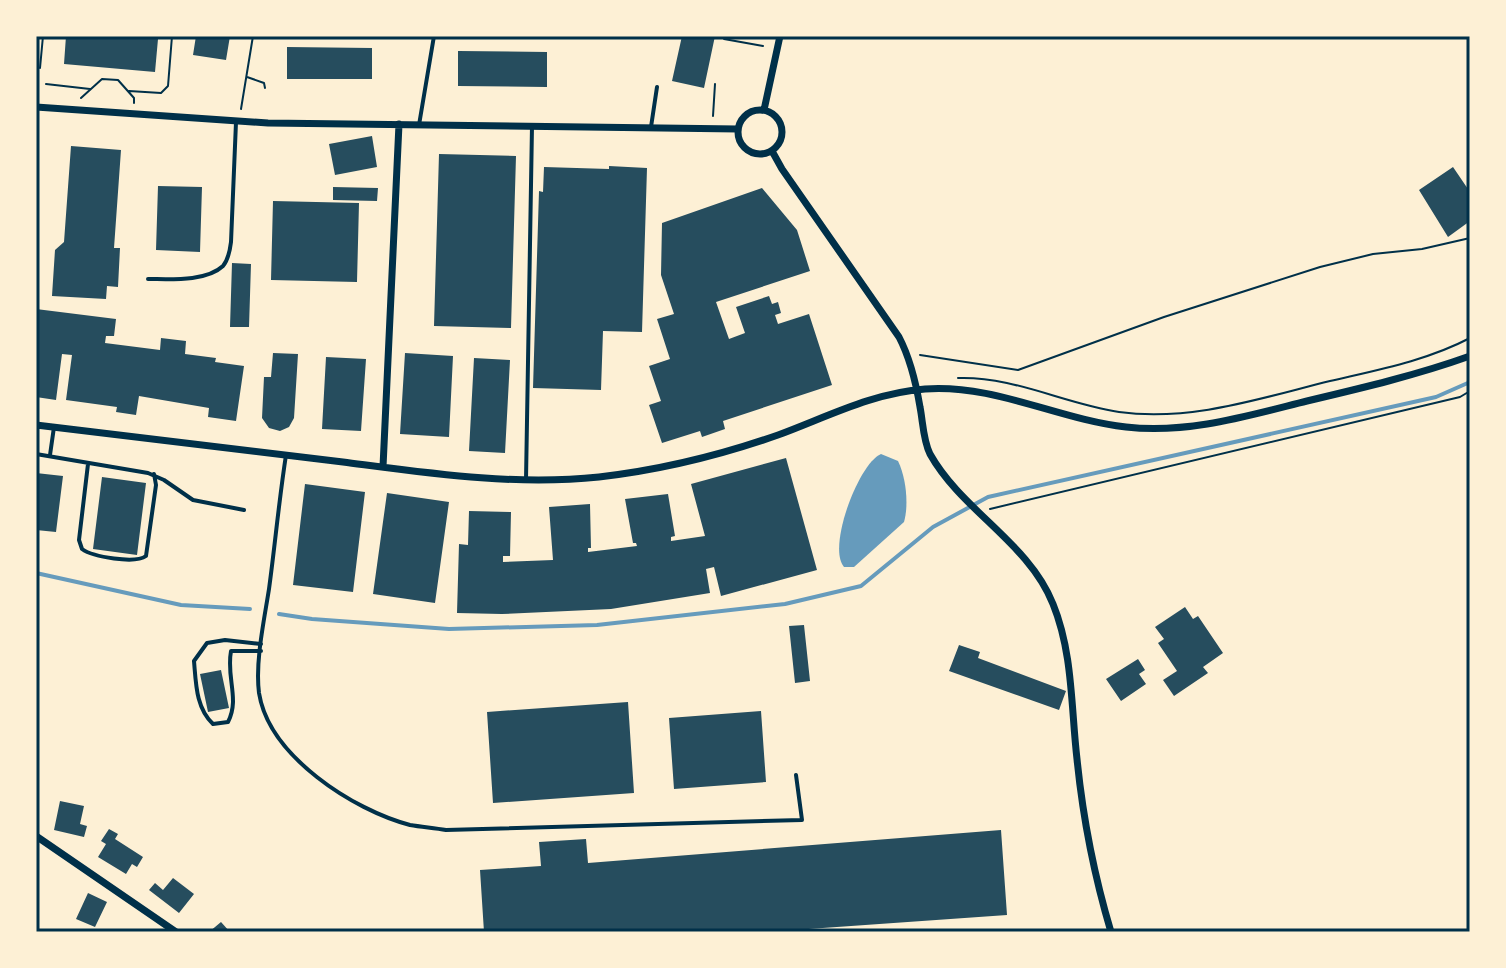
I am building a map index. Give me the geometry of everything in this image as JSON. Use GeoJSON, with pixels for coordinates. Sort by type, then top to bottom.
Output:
{"type":"FeatureCollection","features":[{"type":"Feature","properties":{"kind":"street"},"geometry":{"type":"LineString","coordinates":[[764,110],[780,36]]}},
{"type":"Feature","properties":{"kind":"street"},"geometry":{"type":"LineString","coordinates":[[36,107],[236,122],[738,129]]}},
{"type":"Feature","properties":{"kind":"street"},"geometry":{"type":"LineString","coordinates":[[764,110],[776,116],[782,128],[781,141],[766,154],[751,153],[740,143],[738,129],[744,116],[764,110]]}},
{"type":"Feature","properties":{"kind":"street"},"geometry":{"type":"LineString","coordinates":[[383,467],[399,124]]}},
{"type":"Feature","properties":{"kind":"street"},"geometry":{"type":"LineString","coordinates":[[772,151],[894,329],[907,353],[928,448],[966,499],[1041,579],[1053,603],[1062,632],[1073,704],[1088,849],[1111,932]]}},
{"type":"Feature","properties":{"kind":"street"},"geometry":{"type":"LineString","coordinates":[[36,425],[526,481],[598,477],[701,458],[781,434],[873,398],[917,390],[971,390],[1102,423],[1173,428],[1246,416],[1424,373],[1470,356]]}},
{"type":"Feature","properties":{"kind":"street"},"geometry":{"type":"LineString","coordinates":[[36,836],[176,932]]}},
{"type":"Feature","properties":{"kind":"lane"},"geometry":{"type":"LineString","coordinates":[[419,125],[434,36]]}},
{"type":"Feature","properties":{"kind":"lane"},"geometry":{"type":"LineString","coordinates":[[651,127],[657,87]]}},
{"type":"Feature","properties":{"kind":"lane"},"geometry":{"type":"LineString","coordinates":[[148,279],[205,274],[223,265],[227,259],[231,242],[236,122]]}},
{"type":"Feature","properties":{"kind":"lane"},"geometry":{"type":"LineString","coordinates":[[526,481],[532,126]]}},
{"type":"Feature","properties":{"kind":"lane"},"geometry":{"type":"LineString","coordinates":[[50,455],[54,427]]}},
{"type":"Feature","properties":{"kind":"lane"},"geometry":{"type":"LineString","coordinates":[[36,454],[154,474],[193,500],[244,510]]}},
{"type":"Feature","properties":{"kind":"lane"},"geometry":{"type":"LineString","coordinates":[[286,455],[261,644],[259,693],[270,723],[284,745],[334,790],[370,809],[409,824],[446,830],[802,820],[796,775]]}},
{"type":"Feature","properties":{"kind":"lane"},"geometry":{"type":"LineString","coordinates":[[88,464],[79,540],[82,549],[92,555],[139,561],[146,556],[156,485],[154,474]]}},
{"type":"Feature","properties":{"kind":"lane"},"geometry":{"type":"LineString","coordinates":[[261,644],[225,640],[207,643],[194,661],[203,715],[213,724],[228,722],[234,710],[228,668],[231,651],[261,651]]}},
{"type":"Feature","properties":{"kind":"path"},"geometry":{"type":"LineString","coordinates":[[40,68],[43,36]]}},
{"type":"Feature","properties":{"kind":"path"},"geometry":{"type":"LineString","coordinates":[[129,91],[161,93],[168,86],[171,79],[172,36]]}},
{"type":"Feature","properties":{"kind":"path"},"geometry":{"type":"LineString","coordinates":[[241,110],[253,36]]}},
{"type":"Feature","properties":{"kind":"path"},"geometry":{"type":"LineString","coordinates":[[724,39],[763,46]]}},
{"type":"Feature","properties":{"kind":"path"},"geometry":{"type":"LineString","coordinates":[[246,77],[264,83],[265,88]]}},
{"type":"Feature","properties":{"kind":"path"},"geometry":{"type":"LineString","coordinates":[[81,100],[81,96],[102,79],[118,80],[134,98],[134,104]]}},
{"type":"Feature","properties":{"kind":"path"},"geometry":{"type":"LineString","coordinates":[[46,84],[91,89]]}},
{"type":"Feature","properties":{"kind":"path"},"geometry":{"type":"LineString","coordinates":[[715,84],[715,127]]}},
{"type":"Feature","properties":{"kind":"path"},"geometry":{"type":"LineString","coordinates":[[907,353],[1018,370],[1164,317],[1320,267],[1373,254],[1422,249],[1470,238]]}},
{"type":"Feature","properties":{"kind":"path"},"geometry":{"type":"LineString","coordinates":[[961,378],[1010,384],[1118,412],[1179,414],[1244,402],[1426,358],[1470,338]]}},
{"type":"Feature","properties":{"kind":"path"},"geometry":{"type":"LineString","coordinates":[[978,512],[1460,397],[1470,391]]}},
{"type":"Feature","properties":{"kind":"water"},"geometry":{"type":"Polygon","coordinates":[[[881,454],[898,461],[901,468],[906,499],[904,522],[854,567],[844,567],[839,543],[848,507],[863,473],[881,454]]]}},
{"type":"Feature","properties":{"kind":"building"},"geometry":{"type":"Polygon","coordinates":[[[66,36],[158,39],[155,72],[64,64],[66,36]]]}},
{"type":"Feature","properties":{"kind":"building"},"geometry":{"type":"Polygon","coordinates":[[[196,36],[230,36],[226,60],[193,55],[196,36]]]}},
{"type":"Feature","properties":{"kind":"building"},"geometry":{"type":"Polygon","coordinates":[[[682,36],[715,36],[704,88],[672,81],[682,36]]]}},
{"type":"Feature","properties":{"kind":"building"},"geometry":{"type":"Polygon","coordinates":[[[287,47],[372,48],[372,79],[287,79],[287,47]]]}},
{"type":"Feature","properties":{"kind":"building"},"geometry":{"type":"Polygon","coordinates":[[[458,51],[547,52],[547,87],[458,86],[458,51]]]}},
{"type":"Feature","properties":{"kind":"building"},"geometry":{"type":"Polygon","coordinates":[[[372,136],[377,167],[335,175],[329,144],[372,136]]]}},
{"type":"Feature","properties":{"kind":"building"},"geometry":{"type":"Polygon","coordinates":[[[71,146],[121,150],[114,248],[120,248],[118,287],[107,286],[106,299],[52,296],[55,250],[64,242],[71,146]]]}},
{"type":"Feature","properties":{"kind":"building"},"geometry":{"type":"Polygon","coordinates":[[[439,154],[516,156],[511,328],[434,326],[439,154]]]}},
{"type":"Feature","properties":{"kind":"building"},"geometry":{"type":"Polygon","coordinates":[[[609,166],[647,168],[642,332],[603,331],[601,390],[533,388],[539,191],[543,192],[544,167],[609,169],[609,166]]]}},
{"type":"Feature","properties":{"kind":"building"},"geometry":{"type":"Polygon","coordinates":[[[1453,167],[1470,192],[1470,221],[1448,237],[1419,190],[1453,167]]]}},
{"type":"Feature","properties":{"kind":"building"},"geometry":{"type":"Polygon","coordinates":[[[158,186],[202,187],[200,252],[156,250],[158,186]]]}},
{"type":"Feature","properties":{"kind":"building"},"geometry":{"type":"Polygon","coordinates":[[[333,187],[378,188],[377,201],[333,200],[333,187]]]}},
{"type":"Feature","properties":{"kind":"building"},"geometry":{"type":"Polygon","coordinates":[[[762,188],[797,230],[810,271],[716,302],[729,339],[745,333],[736,307],[769,296],[772,304],[778,302],[781,313],[775,315],[778,324],[809,314],[832,385],[723,421],[725,429],[702,437],[700,431],[662,443],[649,405],[661,401],[649,366],[670,359],[657,319],[674,314],[661,275],[662,223],[762,188]]]}},
{"type":"Feature","properties":{"kind":"building"},"geometry":{"type":"Polygon","coordinates":[[[273,201],[359,203],[357,282],[271,280],[273,201]]]}},
{"type":"Feature","properties":{"kind":"building"},"geometry":{"type":"Polygon","coordinates":[[[232,263],[251,264],[249,327],[230,327],[232,263]]]}},
{"type":"Feature","properties":{"kind":"building"},"geometry":{"type":"Polygon","coordinates":[[[36,309],[116,319],[114,336],[106,336],[105,343],[160,350],[161,338],[186,341],[185,354],[244,366],[236,421],[208,417],[209,408],[139,396],[136,415],[116,412],[117,407],[66,400],[72,355],[62,354],[56,400],[36,397],[36,309]]]}},
{"type":"Feature","properties":{"kind":"building"},"geometry":{"type":"Polygon","coordinates":[[[273,353],[298,354],[294,418],[289,427],[280,431],[269,428],[262,418],[264,377],[271,377],[273,353]]]}},
{"type":"Feature","properties":{"kind":"building"},"geometry":{"type":"Polygon","coordinates":[[[405,353],[453,356],[449,437],[400,434],[405,353]]]}},
{"type":"Feature","properties":{"kind":"building"},"geometry":{"type":"Polygon","coordinates":[[[326,357],[366,359],[361,431],[322,429],[326,357]]]}},
{"type":"Feature","properties":{"kind":"building"},"geometry":{"type":"Polygon","coordinates":[[[474,358],[510,360],[505,453],[469,451],[474,358]]]}},
{"type":"Feature","properties":{"kind":"building"},"geometry":{"type":"Polygon","coordinates":[[[786,458],[817,570],[721,596],[714,567],[706,569],[710,593],[611,609],[457,613],[459,544],[468,545],[469,511],[511,512],[510,556],[503,556],[503,562],[553,560],[549,507],[590,504],[591,548],[588,552],[637,546],[633,543],[625,499],[668,494],[675,536],[671,537],[671,541],[705,536],[691,484],[786,458]]]}},
{"type":"Feature","properties":{"kind":"building"},"geometry":{"type":"Polygon","coordinates":[[[36,473],[63,476],[56,532],[36,530],[36,473]]]}},
{"type":"Feature","properties":{"kind":"building"},"geometry":{"type":"Polygon","coordinates":[[[102,477],[146,483],[137,555],[93,549],[102,477]]]}},
{"type":"Feature","properties":{"kind":"building"},"geometry":{"type":"Polygon","coordinates":[[[305,484],[365,492],[353,592],[293,585],[305,484]]]}},
{"type":"Feature","properties":{"kind":"building"},"geometry":{"type":"Polygon","coordinates":[[[387,493],[449,502],[435,603],[373,594],[387,493]]]}},
{"type":"Feature","properties":{"kind":"building"},"geometry":{"type":"Polygon","coordinates":[[[1185,607],[1193,619],[1198,616],[1223,653],[1203,667],[1208,673],[1174,696],[1163,680],[1177,671],[1158,643],[1164,639],[1155,627],[1185,607]]]}},
{"type":"Feature","properties":{"kind":"building"},"geometry":{"type":"Polygon","coordinates":[[[804,625],[810,681],[795,683],[789,626],[804,625]]]}},
{"type":"Feature","properties":{"kind":"building"},"geometry":{"type":"Polygon","coordinates":[[[959,645],[980,652],[978,658],[1066,691],[1059,710],[949,671],[959,645]]]}},
{"type":"Feature","properties":{"kind":"building"},"geometry":{"type":"Polygon","coordinates":[[[1138,659],[1145,670],[1139,674],[1146,684],[1121,701],[1106,679],[1138,659]]]}},
{"type":"Feature","properties":{"kind":"building"},"geometry":{"type":"Polygon","coordinates":[[[221,670],[229,708],[208,712],[200,674],[221,670]]]}},
{"type":"Feature","properties":{"kind":"building"},"geometry":{"type":"Polygon","coordinates":[[[628,702],[634,793],[493,803],[487,712],[628,702]]]}},
{"type":"Feature","properties":{"kind":"building"},"geometry":{"type":"Polygon","coordinates":[[[761,711],[766,782],[674,789],[669,718],[761,711]]]}},
{"type":"Feature","properties":{"kind":"building"},"geometry":{"type":"Polygon","coordinates":[[[60,801],[84,806],[80,824],[87,826],[84,837],[54,830],[60,801]]]}},
{"type":"Feature","properties":{"kind":"building"},"geometry":{"type":"Polygon","coordinates":[[[109,829],[118,834],[115,839],[143,857],[137,867],[132,864],[126,874],[98,857],[106,844],[101,841],[109,829]]]}},
{"type":"Feature","properties":{"kind":"building"},"geometry":{"type":"Polygon","coordinates":[[[1001,830],[1007,915],[766,932],[484,932],[480,870],[541,866],[539,842],[586,839],[588,863],[1001,830]]]}},
{"type":"Feature","properties":{"kind":"building"},"geometry":{"type":"Polygon","coordinates":[[[173,878],[194,894],[179,913],[149,890],[155,883],[163,890],[173,878]]]}},
{"type":"Feature","properties":{"kind":"building"},"geometry":{"type":"Polygon","coordinates":[[[88,893],[107,902],[95,927],[76,919],[88,893]]]}},
{"type":"Feature","properties":{"kind":"building"},"geometry":{"type":"Polygon","coordinates":[[[221,922],[230,932],[209,932],[221,922]]]}},
{"type":"Feature","properties":{"kind":"waterway"},"geometry":{"type":"LineString","coordinates":[[279,614],[449,629],[597,625],[785,604],[861,586],[933,527],[988,497],[1436,397],[1470,382]]}},
{"type":"Feature","properties":{"kind":"waterway"},"geometry":{"type":"LineString","coordinates":[[36,573],[181,605],[250,609]]}}]}
